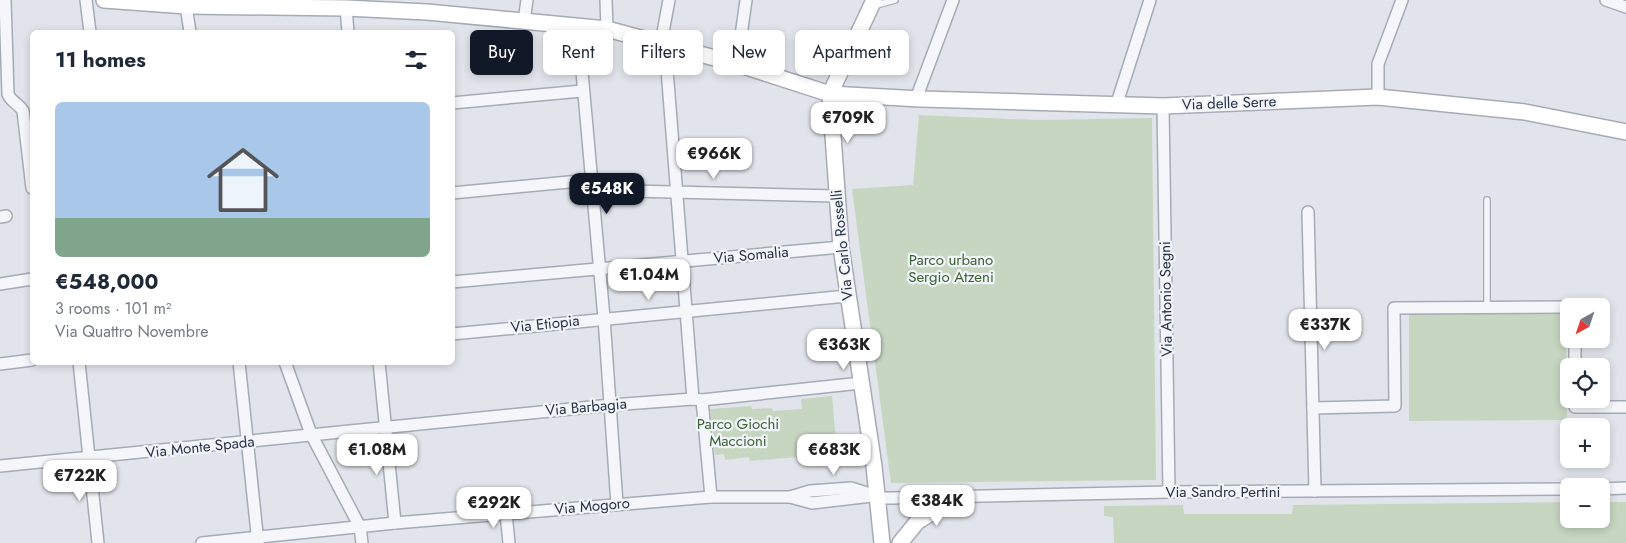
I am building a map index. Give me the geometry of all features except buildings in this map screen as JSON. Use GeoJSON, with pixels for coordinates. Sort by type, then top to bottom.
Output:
{"type":"FeatureCollection","features":[{"type":"Feature","properties":{"kind":"street"},"geometry":{"type":"LineString","coordinates":[[6,0],[8,94],[23,111],[30,171]]}},
{"type":"Feature","properties":{"kind":"street"},"geometry":{"type":"LineString","coordinates":[[86,0],[90,30]]}},
{"type":"Feature","properties":{"kind":"street","name":"Via delle Serre"},"geometry":{"type":"LineString","coordinates":[[111,0],[186,6],[346,4],[427,6],[524,22],[607,29],[623,33]]}},
{"type":"Feature","properties":{"kind":"street"},"geometry":{"type":"LineString","coordinates":[[524,22],[527,0]]}},
{"type":"Feature","properties":{"kind":"street"},"geometry":{"type":"LineString","coordinates":[[606,0],[607,29]]}},
{"type":"Feature","properties":{"kind":"street"},"geometry":{"type":"LineString","coordinates":[[665,30],[669,0]]}},
{"type":"Feature","properties":{"kind":"street"},"geometry":{"type":"LineString","coordinates":[[742,30],[746,0]]}},
{"type":"Feature","properties":{"kind":"street"},"geometry":{"type":"LineString","coordinates":[[916,99],[953,0]]}},
{"type":"Feature","properties":{"kind":"street"},"geometry":{"type":"LineString","coordinates":[[1117,103],[1150,0]]}},
{"type":"Feature","properties":{"kind":"street"},"geometry":{"type":"LineString","coordinates":[[1378,97],[1378,64],[1402,0]]}},
{"type":"Feature","properties":{"kind":"street"},"geometry":{"type":"LineString","coordinates":[[1606,0],[1626,7]]}},
{"type":"Feature","properties":{"kind":"street"},"geometry":{"type":"LineString","coordinates":[[346,4],[348,30]]}},
{"type":"Feature","properties":{"kind":"street"},"geometry":{"type":"LineString","coordinates":[[830,94],[872,4]]}},
{"type":"Feature","properties":{"kind":"street"},"geometry":{"type":"LineString","coordinates":[[186,6],[190,30]]}},
{"type":"Feature","properties":{"kind":"street"},"geometry":{"type":"LineString","coordinates":[[578,27],[582,91],[604,318],[617,504]]}},
{"type":"Feature","properties":{"kind":"street"},"geometry":{"type":"LineString","coordinates":[[666,75],[685,312],[711,497]]}},
{"type":"Feature","properties":{"kind":"street","name":"Via delle Serre"},"geometry":{"type":"LineString","coordinates":[[771,75],[830,94],[916,99],[1018,96],[1163,106],[1378,97],[1525,112],[1626,132]]}},
{"type":"Feature","properties":{"kind":"street"},"geometry":{"type":"LineString","coordinates":[[455,102],[582,91]]}},
{"type":"Feature","properties":{"kind":"street","name":"Via Carlo Rosselli"},"geometry":{"type":"LineString","coordinates":[[830,94],[841,247],[877,495],[882,543]]}},
{"type":"Feature","properties":{"kind":"street","name":"Via Antonio Segni"},"geometry":{"type":"LineString","coordinates":[[1163,106],[1168,492]]}},
{"type":"Feature","properties":{"kind":"street"},"geometry":{"type":"LineString","coordinates":[[455,193],[591,185],[675,193],[836,196]]}},
{"type":"Feature","properties":{"kind":"street"},"geometry":{"type":"LineString","coordinates":[[1308,212],[1315,492]]}},
{"type":"Feature","properties":{"kind":"street","name":"Via Somalia"},"geometry":{"type":"LineString","coordinates":[[455,282],[841,247]]}},
{"type":"Feature","properties":{"kind":"street"},"geometry":{"type":"LineString","coordinates":[[0,284],[30,280]]}},
{"type":"Feature","properties":{"kind":"street","name":"Via Etiopia"},"geometry":{"type":"LineString","coordinates":[[455,334],[847,296]]}},
{"type":"Feature","properties":{"kind":"street"},"geometry":{"type":"LineString","coordinates":[[1313,408],[1395,406],[1394,308],[1560,307]]}},
{"type":"Feature","properties":{"kind":"street"},"geometry":{"type":"LineString","coordinates":[[0,364],[30,360]]}},
{"type":"Feature","properties":{"kind":"street"},"geometry":{"type":"LineString","coordinates":[[79,365],[98,543]]}},
{"type":"Feature","properties":{"kind":"street"},"geometry":{"type":"LineString","coordinates":[[239,365],[257,540]]}},
{"type":"Feature","properties":{"kind":"street"},"geometry":{"type":"LineString","coordinates":[[286,365],[311,434],[360,527],[362,543]]}},
{"type":"Feature","properties":{"kind":"street"},"geometry":{"type":"LineString","coordinates":[[379,365],[395,523]]}},
{"type":"Feature","properties":{"kind":"street","name":"Via Barbagia"},"geometry":{"type":"LineString","coordinates":[[311,434],[861,383]]}},
{"type":"Feature","properties":{"kind":"street"},"geometry":{"type":"LineString","coordinates":[[1610,407],[1626,407]]}},
{"type":"Feature","properties":{"kind":"street","name":"Via Monte Spada"},"geometry":{"type":"LineString","coordinates":[[0,466],[248,443],[311,434]]}},
{"type":"Feature","properties":{"kind":"street"},"geometry":{"type":"LineString","coordinates":[[1610,489],[1626,488]]}},
{"type":"Feature","properties":{"kind":"street","name":"Via Sandro Pertini"},"geometry":{"type":"LineString","coordinates":[[877,495],[884,498],[955,498],[1168,492],[1560,489]]}},
{"type":"Feature","properties":{"kind":"street","name":"Via Mogoro"},"geometry":{"type":"LineString","coordinates":[[202,543],[257,540],[395,523],[711,497],[790,497],[812,503],[877,495]]}},
{"type":"Feature","properties":{"kind":"street"},"geometry":{"type":"LineString","coordinates":[[900,543],[917,522],[955,498]]}},
{"type":"Feature","properties":{"kind":"street"},"geometry":{"type":"LineString","coordinates":[[506,513],[509,543]]}},
{"type":"Feature","properties":{"kind":"lane"},"geometry":{"type":"LineString","coordinates":[[872,4],[895,0]]}},
{"type":"Feature","properties":{"kind":"lane"},"geometry":{"type":"LineString","coordinates":[[1486,200],[1487,307]]}},
{"type":"Feature","properties":{"kind":"green space","name":"Parco urbano Sergio Atzeni"},"geometry":{"type":"Polygon","coordinates":[[[919,115],[1038,120],[1152,118],[1156,480],[891,483],[852,189],[913,185],[919,115]]]}},
{"type":"Feature","properties":{"kind":"green space"},"geometry":{"type":"Polygon","coordinates":[[[1409,314],[1560,314],[1560,348],[1566,348],[1566,358],[1560,358],[1560,408],[1567,408],[1567,418],[1560,418],[1560,420],[1409,421],[1409,314]]]}},
{"type":"Feature","properties":{"kind":"green space","name":"Parco Giochi Maccioni"},"geometry":{"type":"Polygon","coordinates":[[[832,396],[837,454],[750,461],[749,457],[725,460],[724,454],[715,455],[710,409],[751,406],[752,409],[772,408],[773,411],[802,409],[801,399],[832,396]]]}},
{"type":"Feature","properties":{"kind":"green space"},"geometry":{"type":"Polygon","coordinates":[[[1560,502],[1560,528],[1610,528],[1610,502],[1626,502],[1626,543],[1114,543],[1113,517],[1104,516],[1104,506],[1183,505],[1184,514],[1292,514],[1293,505],[1560,502]]]}}]}
